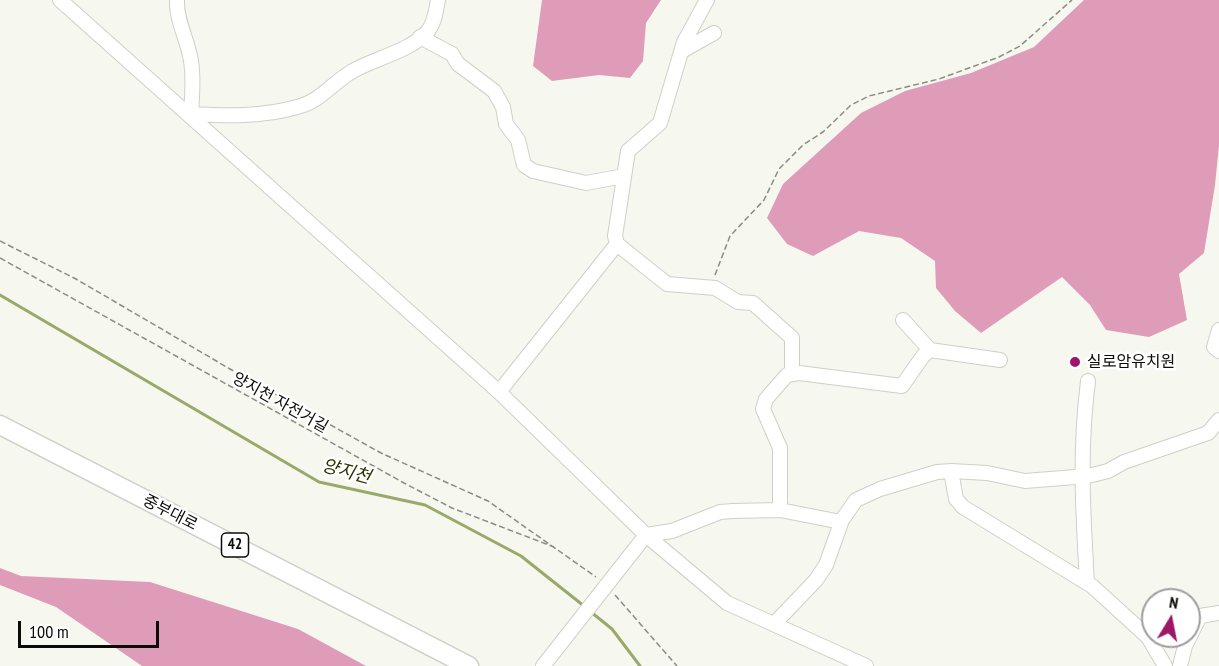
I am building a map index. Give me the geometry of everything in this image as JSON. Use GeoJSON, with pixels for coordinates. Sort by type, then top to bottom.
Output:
{"type":"FeatureCollection","features":[{"type":"Feature","properties":{"kind":"main road","name":"중부대로"},"geometry":{"type":"LineString","coordinates":[[0,425],[469,666]]}},
{"type":"Feature","properties":{"kind":"main road","name":"중부대로"},"geometry":{"type":"LineString","coordinates":[[0,437],[447,666]]}},
{"type":"Feature","properties":{"kind":"street"},"geometry":{"type":"LineString","coordinates":[[60,0],[191,114],[499,392],[646,535],[727,603],[866,666]]}},
{"type":"Feature","properties":{"kind":"street"},"geometry":{"type":"LineString","coordinates":[[177,0],[176,12],[191,59],[193,83],[191,114]]}},
{"type":"Feature","properties":{"kind":"street"},"geometry":{"type":"LineString","coordinates":[[191,114],[274,113],[301,107],[326,92],[350,72],[420,37],[434,20],[438,0]]}},
{"type":"Feature","properties":{"kind":"street"},"geometry":{"type":"LineString","coordinates":[[707,0],[686,35],[660,123],[628,151],[615,236],[617,244],[667,284],[711,287],[738,302],[753,303],[792,338],[792,375]]}},
{"type":"Feature","properties":{"kind":"street"},"geometry":{"type":"LineString","coordinates":[[682,51],[714,33]]}},
{"type":"Feature","properties":{"kind":"street"},"geometry":{"type":"LineString","coordinates":[[420,37],[452,54],[458,64],[494,91],[503,107],[506,124],[518,140],[524,165],[533,171],[586,183],[624,176]]}},
{"type":"Feature","properties":{"kind":"street"},"geometry":{"type":"LineString","coordinates":[[499,392],[617,244]]}},
{"type":"Feature","properties":{"kind":"street"},"geometry":{"type":"LineString","coordinates":[[903,320],[930,350],[1000,360]]}},
{"type":"Feature","properties":{"kind":"street"},"geometry":{"type":"LineString","coordinates":[[1219,330],[1214,340],[1214,347],[1219,351]]}},
{"type":"Feature","properties":{"kind":"street"},"geometry":{"type":"LineString","coordinates":[[780,510],[780,448],[763,409],[766,399],[787,375],[902,386],[923,356],[930,350]]}},
{"type":"Feature","properties":{"kind":"street"},"geometry":{"type":"LineString","coordinates":[[1087,583],[1080,476],[1081,436],[1088,381]]}},
{"type":"Feature","properties":{"kind":"street"},"geometry":{"type":"LineString","coordinates":[[774,624],[816,580],[826,565],[841,522],[856,500],[937,472],[987,473],[1025,481],[1108,471],[1124,462],[1208,433],[1219,420]]}},
{"type":"Feature","properties":{"kind":"street"},"geometry":{"type":"LineString","coordinates":[[951,471],[956,499],[963,507],[1087,583],[1115,604],[1148,637],[1165,666]]}},
{"type":"Feature","properties":{"kind":"street"},"geometry":{"type":"LineString","coordinates":[[546,661],[646,535],[672,531],[720,512],[780,510],[841,522]]}},
{"type":"Feature","properties":{"kind":"street"},"geometry":{"type":"LineString","coordinates":[[1180,666],[1185,646],[1200,616],[1219,613]]}},
{"type":"Feature","properties":{"kind":"path"},"geometry":{"type":"LineString","coordinates":[[711,287],[727,242],[743,219],[764,200],[779,169],[803,145],[823,132],[851,105],[869,96],[928,82],[999,57],[1020,46],[1072,0]]}},
{"type":"Feature","properties":{"kind":"path"},"geometry":{"type":"LineString","coordinates":[[0,241],[76,279],[381,453],[488,501],[558,548],[605,588],[677,666]]}},
{"type":"Feature","properties":{"kind":"path","name":"양지천 자전거길"},"geometry":{"type":"LineString","coordinates":[[0,258],[452,508],[558,548]]}},
{"type":"Feature","properties":{"kind":"shaded area"},"geometry":{"type":"Polygon","coordinates":[[[542,0],[661,0],[646,23],[643,61],[630,78],[599,75],[552,81],[533,66],[542,0]]]}},
{"type":"Feature","properties":{"kind":"shaded area"},"geometry":{"type":"Polygon","coordinates":[[[1084,0],[1219,0],[1219,145],[1215,185],[1204,253],[1179,274],[1187,320],[1149,337],[1106,330],[1090,305],[1062,277],[981,333],[955,311],[936,288],[935,261],[901,238],[859,231],[813,256],[787,244],[767,218],[783,184],[861,113],[905,91],[971,73],[1034,47],[1084,0]]]}},
{"type":"Feature","properties":{"kind":"shaded area"},"geometry":{"type":"Polygon","coordinates":[[[0,568],[21,576],[150,582],[298,629],[366,666],[142,666],[56,607],[0,585],[0,568]]]}},
{"type":"Feature","properties":{"kind":"waterway","name":"양지천"},"geometry":{"type":"LineString","coordinates":[[0,295],[319,482],[425,505],[521,556],[584,606]]}},
{"type":"Feature","properties":{"kind":"waterway","name":"양지천"},"geometry":{"type":"LineString","coordinates":[[591,612],[612,629],[640,666]]}},
{"type":"Feature","properties":{"kind":"place","name":"실로암유치원"},"geometry":{"type":"Point","coordinates":[1075,362]}}]}
